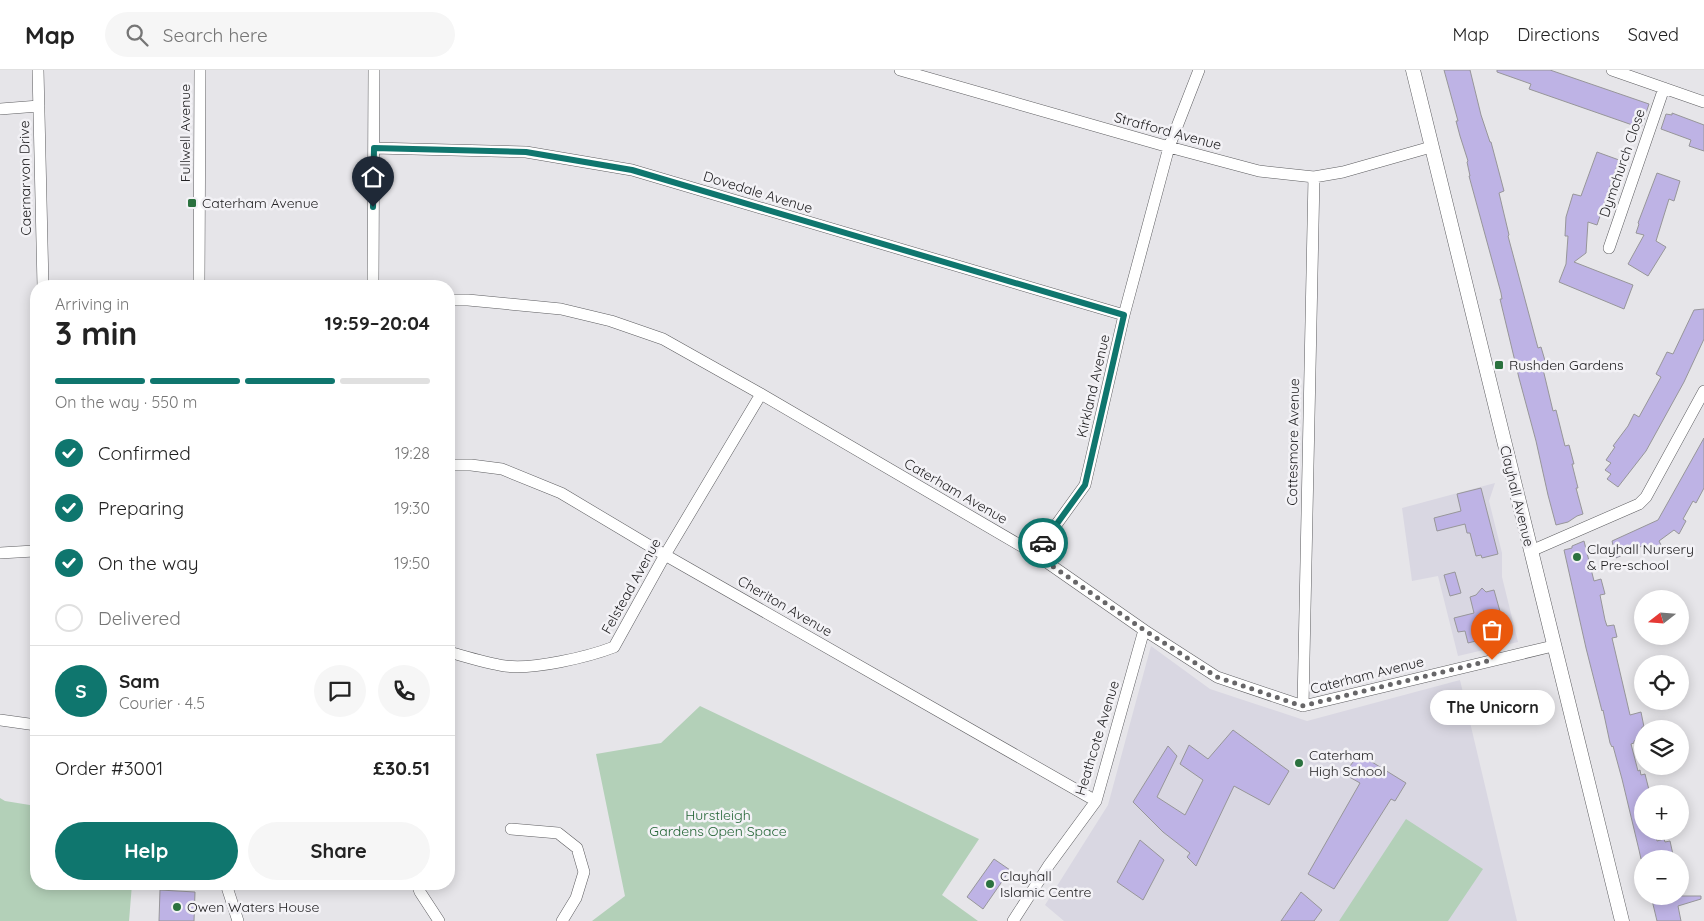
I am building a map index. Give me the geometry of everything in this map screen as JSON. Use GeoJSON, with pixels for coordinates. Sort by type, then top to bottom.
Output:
{"type":"FeatureCollection","features":[{"type":"Feature","properties":{"kind":"street","name":"Caernarvon Drive"},"geometry":{"type":"LineString","coordinates":[[38,70],[43,280]]}},
{"type":"Feature","properties":{"kind":"street","name":"Fullwell Avenue"},"geometry":{"type":"LineString","coordinates":[[199,280],[200,70]]}},
{"type":"Feature","properties":{"kind":"street"},"geometry":{"type":"LineString","coordinates":[[373,280],[374,70]]}},
{"type":"Feature","properties":{"kind":"street","name":"Strafford Avenue"},"geometry":{"type":"LineString","coordinates":[[900,70],[1169,148],[1259,171],[1314,178],[1344,172],[1431,147]]}},
{"type":"Feature","properties":{"kind":"street","name":"Kirkland Avenue"},"geometry":{"type":"LineString","coordinates":[[1035,554],[1085,485],[1124,315],[1169,148],[1199,70]]}},
{"type":"Feature","properties":{"kind":"street","name":"Clayhall Avenue"},"geometry":{"type":"LineString","coordinates":[[1413,70],[1622,921]]}},
{"type":"Feature","properties":{"kind":"street"},"geometry":{"type":"LineString","coordinates":[[1612,70],[1704,102]]}},
{"type":"Feature","properties":{"kind":"street","name":"Dymchurch Close"},"geometry":{"type":"LineString","coordinates":[[1609,248],[1664,88]]}},
{"type":"Feature","properties":{"kind":"street"},"geometry":{"type":"LineString","coordinates":[[0,109],[39,106]]}},
{"type":"Feature","properties":{"kind":"street","name":"Dovedale Avenue"},"geometry":{"type":"LineString","coordinates":[[374,148],[526,152],[632,170],[1124,315]]}},
{"type":"Feature","properties":{"kind":"street","name":"Cottesmore Avenue"},"geometry":{"type":"LineString","coordinates":[[1302,706],[1314,178]]}},
{"type":"Feature","properties":{"kind":"street","name":"Caterham Avenue"},"geometry":{"type":"LineString","coordinates":[[455,301],[561,310],[611,321],[663,339],[1035,554],[1144,630],[1217,677],[1302,706],[1554,646]]}},
{"type":"Feature","properties":{"kind":"street"},"geometry":{"type":"LineString","coordinates":[[1531,552],[1640,504],[1646,497],[1704,391]]}},
{"type":"Feature","properties":{"kind":"street","name":"Felstead Avenue"},"geometry":{"type":"LineString","coordinates":[[455,653],[506,666],[532,666],[596,654],[614,647],[665,555],[761,394]]}},
{"type":"Feature","properties":{"kind":"street","name":"Cheriton Avenue"},"geometry":{"type":"LineString","coordinates":[[455,465],[502,469],[560,493],[1096,801]]}},
{"type":"Feature","properties":{"kind":"street"},"geometry":{"type":"LineString","coordinates":[[0,553],[30,551]]}},
{"type":"Feature","properties":{"kind":"street","name":"Heathcote Avenue"},"geometry":{"type":"LineString","coordinates":[[1013,921],[1038,882],[1096,801],[1144,630]]}},
{"type":"Feature","properties":{"kind":"street"},"geometry":{"type":"LineString","coordinates":[[0,720],[30,724]]}},
{"type":"Feature","properties":{"kind":"street"},"geometry":{"type":"LineString","coordinates":[[511,829],[558,833],[577,848],[584,872],[576,898],[562,921]]}},
{"type":"Feature","properties":{"kind":"street"},"geometry":{"type":"LineString","coordinates":[[228,890],[238,921]]}},
{"type":"Feature","properties":{"kind":"street"},"geometry":{"type":"LineString","coordinates":[[419,890],[439,921]]}},
{"type":"Feature","properties":{"kind":"shaded area"},"geometry":{"type":"Polygon","coordinates":[[[1495,483],[1489,501],[1502,553],[1502,577],[1518,642],[1458,656],[1438,576],[1412,581],[1402,508],[1495,483]]]}},
{"type":"Feature","properties":{"kind":"shaded area","name":"Caterham High School"},"geometry":{"type":"Polygon","coordinates":[[[1151,646],[1210,689],[1307,721],[1460,680],[1517,921],[1064,921],[1045,905],[1108,805],[1151,646]]]}},
{"type":"Feature","properties":{"kind":"green space","name":"Hurstleigh Gardens Open Space"},"geometry":{"type":"Polygon","coordinates":[[[700,706],[979,839],[942,895],[978,921],[592,921],[625,896],[596,754],[661,743],[700,706]]]}},
{"type":"Feature","properties":{"kind":"green space"},"geometry":{"type":"Polygon","coordinates":[[[0,798],[5,801],[30,805],[30,890],[132,890],[129,921],[0,921],[0,798]]]}},
{"type":"Feature","properties":{"kind":"green space"},"geometry":{"type":"Polygon","coordinates":[[[1406,819],[1483,869],[1448,921],[1339,921],[1406,819]]]}},
{"type":"Feature","properties":{"kind":"building"},"geometry":{"type":"Polygon","coordinates":[[[1444,70],[1470,70],[1481,115],[1491,142],[1504,191],[1499,193],[1508,236],[1538,348],[1541,347],[1546,364],[1542,365],[1553,411],[1556,410],[1565,446],[1569,445],[1574,464],[1572,464],[1578,488],[1576,488],[1583,514],[1568,522],[1556,525],[1500,299],[1502,299],[1501,293],[1469,176],[1468,161],[1444,70]]]}},
{"type":"Feature","properties":{"kind":"building"},"geometry":{"type":"Polygon","coordinates":[[[1497,70],[1550,70],[1649,104],[1641,128],[1529,89],[1531,84],[1497,72],[1497,70]]]}},
{"type":"Feature","properties":{"kind":"building"},"geometry":{"type":"Polygon","coordinates":[[[1672,113],[1704,125],[1704,151],[1689,146],[1691,140],[1661,129],[1666,114],[1672,115],[1672,113]]]}},
{"type":"Feature","properties":{"kind":"building"},"geometry":{"type":"Polygon","coordinates":[[[1597,152],[1619,160],[1597,225],[1588,222],[1586,253],[1574,262],[1633,285],[1624,309],[1559,282],[1566,264],[1568,236],[1565,236],[1566,217],[1573,194],[1581,196],[1597,152]]]}},
{"type":"Feature","properties":{"kind":"building"},"geometry":{"type":"Polygon","coordinates":[[[1657,173],[1680,181],[1674,201],[1669,199],[1656,241],[1666,247],[1648,276],[1628,264],[1644,235],[1636,233],[1638,223],[1657,173]]]}},
{"type":"Feature","properties":{"kind":"building"},"geometry":{"type":"Polygon","coordinates":[[[1704,309],[1704,339],[1684,382],[1646,451],[1618,487],[1607,479],[1611,474],[1605,470],[1611,463],[1606,460],[1634,414],[1639,417],[1661,377],[1656,374],[1667,352],[1673,354],[1694,310],[1704,309]]]}},
{"type":"Feature","properties":{"kind":"building"},"geometry":{"type":"Polygon","coordinates":[[[1704,438],[1704,488],[1696,503],[1693,501],[1683,519],[1686,521],[1679,534],[1674,530],[1659,541],[1661,545],[1646,552],[1644,545],[1616,558],[1612,541],[1658,520],[1704,438]]]}},
{"type":"Feature","properties":{"kind":"building"},"geometry":{"type":"Polygon","coordinates":[[[1481,488],[1498,554],[1482,558],[1481,555],[1476,556],[1470,533],[1467,533],[1465,524],[1437,531],[1434,518],[1461,511],[1457,494],[1481,488]]]}},
{"type":"Feature","properties":{"kind":"building"},"geometry":{"type":"Polygon","coordinates":[[[1584,541],[1594,581],[1601,579],[1605,594],[1600,595],[1605,620],[1607,626],[1614,625],[1617,637],[1612,638],[1630,715],[1641,712],[1643,720],[1634,720],[1634,743],[1631,744],[1634,756],[1634,775],[1645,775],[1648,785],[1634,785],[1634,830],[1586,648],[1564,550],[1572,548],[1572,546],[1584,541]]]}},
{"type":"Feature","properties":{"kind":"building"},"geometry":{"type":"Polygon","coordinates":[[[1455,572],[1461,593],[1450,596],[1444,575],[1455,572]]]}},
{"type":"Feature","properties":{"kind":"building"},"geometry":{"type":"Polygon","coordinates":[[[1482,588],[1486,592],[1494,590],[1506,633],[1468,643],[1465,631],[1458,632],[1454,618],[1474,613],[1470,597],[1476,595],[1482,588]]]}},
{"type":"Feature","properties":{"kind":"building"},"geometry":{"type":"Polygon","coordinates":[[[1233,730],[1289,771],[1269,805],[1234,786],[1196,866],[1187,857],[1190,853],[1163,832],[1133,802],[1168,746],[1177,756],[1157,797],[1185,815],[1203,780],[1180,764],[1189,745],[1208,759],[1233,730]]]}},
{"type":"Feature","properties":{"kind":"building"},"geometry":{"type":"Polygon","coordinates":[[[1359,754],[1406,783],[1395,801],[1391,799],[1334,889],[1308,874],[1360,783],[1344,774],[1359,754]]]}},
{"type":"Feature","properties":{"kind":"building"},"geometry":{"type":"Polygon","coordinates":[[[1140,840],[1164,860],[1143,900],[1117,882],[1140,840]]]}},
{"type":"Feature","properties":{"kind":"building"},"geometry":{"type":"Polygon","coordinates":[[[1636,840],[1670,841],[1672,850],[1639,850],[1636,840]]]}},
{"type":"Feature","properties":{"kind":"building"},"geometry":{"type":"Polygon","coordinates":[[[994,859],[1010,870],[983,909],[967,897],[994,859]]]}},
{"type":"Feature","properties":{"kind":"building","name":"Owen Waters House"},"geometry":{"type":"Polygon","coordinates":[[[160,890],[195,892],[194,921],[159,921],[160,890]]]}},
{"type":"Feature","properties":{"kind":"building"},"geometry":{"type":"Polygon","coordinates":[[[1301,892],[1322,910],[1314,921],[1281,921],[1301,892]]]}},
{"type":"Feature","properties":{"kind":"building"},"geometry":{"type":"Polygon","coordinates":[[[1689,896],[1701,896],[1701,899],[1689,903],[1689,896]]]}},
{"type":"Feature","properties":{"kind":"building"},"geometry":{"type":"Polygon","coordinates":[[[1653,905],[1681,905],[1678,906],[1681,921],[1657,921],[1653,905]]]}},
{"type":"Feature","properties":{"kind":"way so far"},"geometry":{"type":"LineString","coordinates":[[1043,543],[1035,554],[1144,630],[1217,677],[1302,706],[1492,660]]}},
{"type":"Feature","properties":{"kind":"place","name":"Caterham Avenue"},"geometry":{"type":"Point","coordinates":[192,203]}},
{"type":"Feature","properties":{"kind":"place","name":"Rushden Gardens"},"geometry":{"type":"Point","coordinates":[1499,365]}},
{"type":"Feature","properties":{"kind":"place","name":"Clayhall Nursery & Pre-school"},"geometry":{"type":"Point","coordinates":[1577,557]}},
{"type":"Feature","properties":{"kind":"place","name":"The Unicorn"},"geometry":{"type":"Point","coordinates":[1492,660]}},
{"type":"Feature","properties":{"kind":"place","name":"Caterham High School"},"geometry":{"type":"Point","coordinates":[1299,763]}},
{"type":"Feature","properties":{"kind":"place","name":"Clayhall Islamic Centre"},"geometry":{"type":"Point","coordinates":[990,884]}},
{"type":"Feature","properties":{"kind":"place","name":"Owen Waters House"},"geometry":{"type":"Point","coordinates":[177,907]}},
{"type":"Feature","properties":{"kind":"route"},"geometry":{"type":"LineString","coordinates":[[373,207],[374,148],[526,152],[632,170],[1124,315],[1085,485],[1043,543]]}}]}
